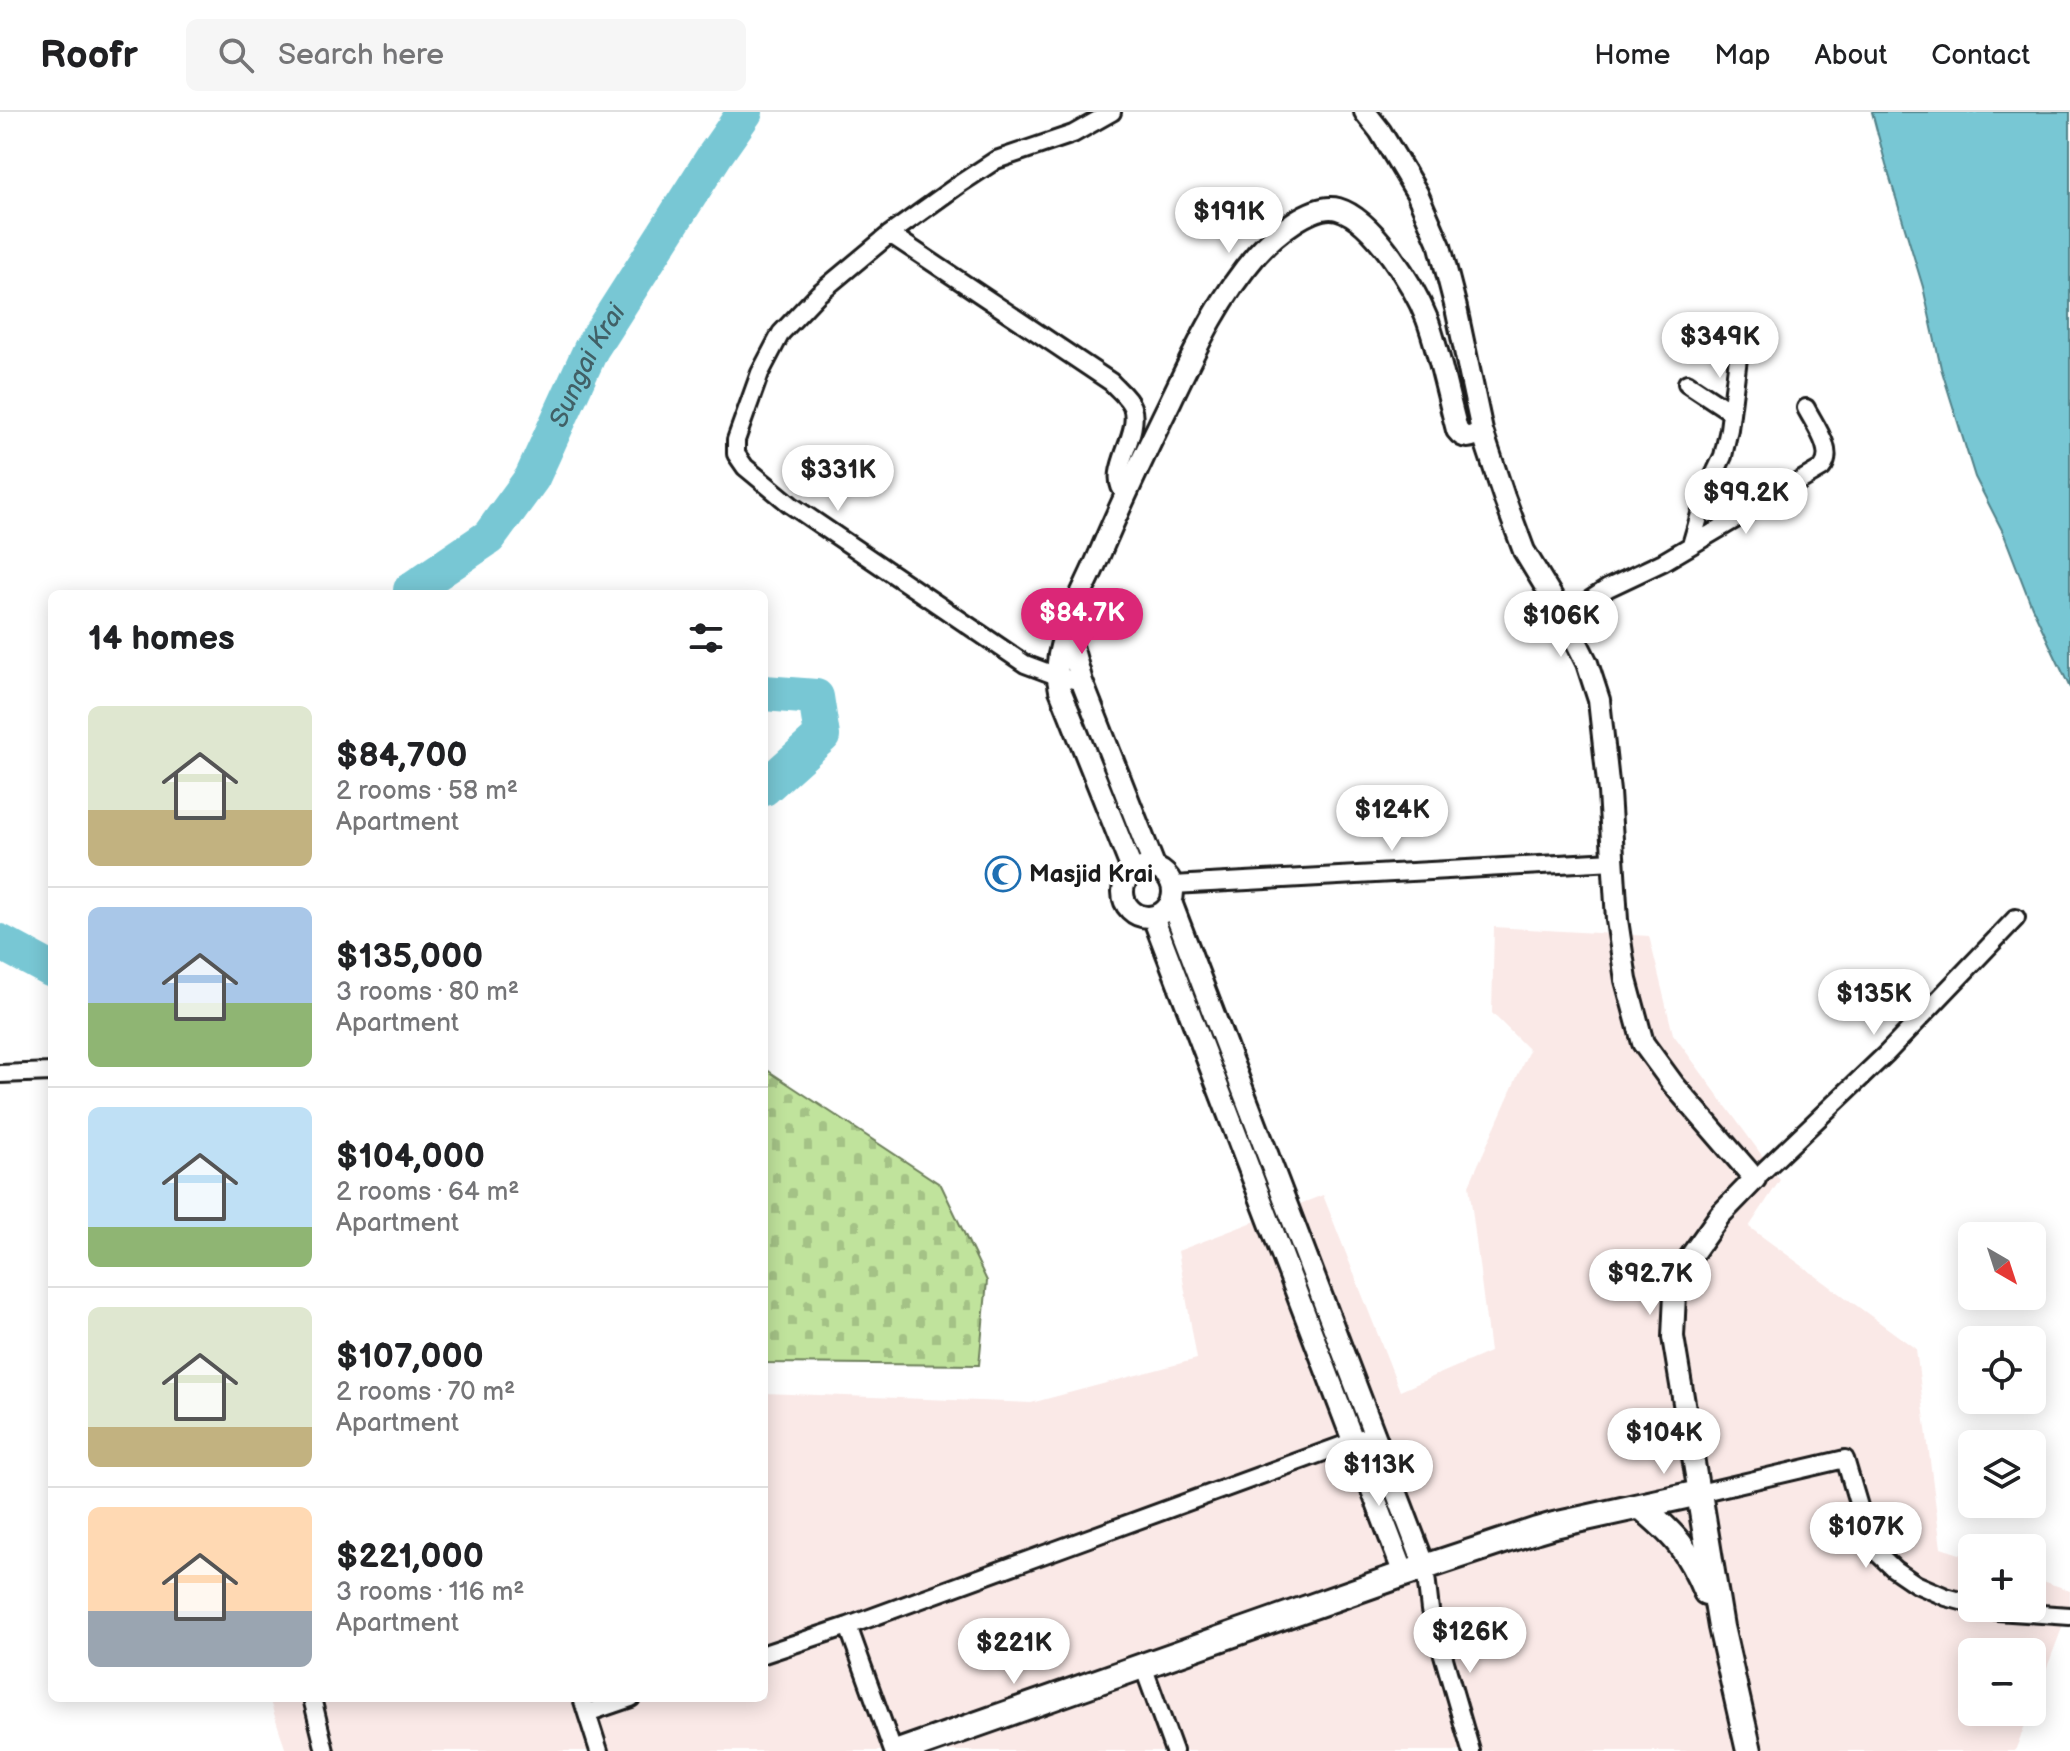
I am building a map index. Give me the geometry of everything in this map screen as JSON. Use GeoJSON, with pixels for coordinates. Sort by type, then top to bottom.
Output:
{"type":"FeatureCollection","features":[{"type":"Feature","properties":{"kind":"main road"},"geometry":{"type":"LineString","coordinates":[[901,1751],[1554,1525],[1699,1493],[1721,1627],[1749,1751]]}},
{"type":"Feature","properties":{"kind":"main road"},"geometry":{"type":"LineString","coordinates":[[1640,1506],[1673,1535],[1694,1564],[1721,1627]]}},
{"type":"Feature","properties":{"kind":"street"},"geometry":{"type":"LineString","coordinates":[[1082,682],[1025,664],[803,513],[745,467],[736,454],[736,440],[760,373],[781,333],[818,294],[890,234],[996,160],[1073,134],[1112,112]]}},
{"type":"Feature","properties":{"kind":"street"},"geometry":{"type":"LineString","coordinates":[[1365,112],[1417,193],[1440,246],[1482,431],[1524,551],[1564,617],[1587,663],[1599,700],[1609,792],[1617,920],[1626,980],[1643,1043],[1673,1084],[1755,1179]]}},
{"type":"Feature","properties":{"kind":"street"},"geometry":{"type":"LineString","coordinates":[[1133,872],[1060,690],[1057,676],[1059,655],[1067,628],[1125,494],[1208,324],[1258,253],[1288,226],[1315,210],[1335,208],[1357,217],[1379,239],[1420,302],[1457,430],[1466,438],[1482,431]]}},
{"type":"Feature","properties":{"kind":"street"},"geometry":{"type":"LineString","coordinates":[[890,234],[1111,382],[1125,396],[1132,407],[1133,419],[1129,444],[1117,480],[1125,494]]}},
{"type":"Feature","properties":{"kind":"street"},"geometry":{"type":"LineString","coordinates":[[1691,545],[1707,490],[1723,456],[1738,358]]}},
{"type":"Feature","properties":{"kind":"street"},"geometry":{"type":"LineString","coordinates":[[1687,383],[1731,412]]}},
{"type":"Feature","properties":{"kind":"street"},"geometry":{"type":"LineString","coordinates":[[1564,617],[1608,588],[1663,562],[1822,468],[1828,458],[1826,447],[1806,408]]}},
{"type":"Feature","properties":{"kind":"street"},"geometry":{"type":"LineString","coordinates":[[1067,628],[1082,682],[1155,868]]}},
{"type":"Feature","properties":{"kind":"street"},"geometry":{"type":"LineString","coordinates":[[1172,894],[1614,861]]}},
{"type":"Feature","properties":{"kind":"street"},"geometry":{"type":"LineString","coordinates":[[1172,894],[1167,909],[1153,917],[1137,915],[1126,904],[1123,889],[1133,872],[1147,867],[1170,877],[1172,894],[1374,1433],[1415,1571]]}},
{"type":"Feature","properties":{"kind":"street"},"geometry":{"type":"LineString","coordinates":[[1153,917],[1354,1442],[1415,1571],[1430,1610],[1471,1751]]}},
{"type":"Feature","properties":{"kind":"street"},"geometry":{"type":"LineString","coordinates":[[1958,1600],[1916,1584],[1871,1547],[1845,1459],[1699,1493],[1673,1337],[1675,1294],[1686,1263],[1720,1215],[1887,1053],[2016,918]]}},
{"type":"Feature","properties":{"kind":"street"},"geometry":{"type":"LineString","coordinates":[[0,1074],[48,1072]]}},
{"type":"Feature","properties":{"kind":"street"},"geometry":{"type":"LineString","coordinates":[[768,1653],[1374,1433]]}},
{"type":"Feature","properties":{"kind":"street"},"geometry":{"type":"LineString","coordinates":[[2046,1614],[2070,1616]]}},
{"type":"Feature","properties":{"kind":"street"},"geometry":{"type":"LineString","coordinates":[[848,1626],[893,1751]]}},
{"type":"Feature","properties":{"kind":"street"},"geometry":{"type":"LineString","coordinates":[[1143,1666],[1174,1751]]}},
{"type":"Feature","properties":{"kind":"street"},"geometry":{"type":"LineString","coordinates":[[313,1702],[325,1751]]}},
{"type":"Feature","properties":{"kind":"street"},"geometry":{"type":"LineString","coordinates":[[599,1751],[584,1705],[604,1702]]}},
{"type":"Feature","properties":{"kind":"shaded area"},"geometry":{"type":"Polygon","coordinates":[[[1494,927],[1649,936],[1673,1034],[1780,1180],[1749,1227],[1916,1349],[1941,1548],[1958,1553],[1958,1622],[2046,1622],[2046,1582],[2070,1590],[2070,1607],[2046,1670],[2046,1638],[1958,1638],[1958,1726],[2025,1726],[2015,1751],[286,1751],[270,1702],[768,1702],[768,1393],[1031,1403],[1197,1359],[1178,1251],[1323,1195],[1400,1391],[1490,1352],[1469,1185],[1529,1050],[1492,1013],[1494,927]]]}},
{"type":"Feature","properties":{"kind":"green space"},"geometry":{"type":"Polygon","coordinates":[[[768,1071],[941,1185],[987,1281],[979,1365],[768,1363],[768,1071]]]}},
{"type":"Feature","properties":{"kind":"water"},"geometry":{"type":"Polygon","coordinates":[[[1872,112],[2070,112],[2070,688],[2032,607],[2003,532],[1975,477],[1941,368],[1923,287],[1872,112]]]}},
{"type":"Feature","properties":{"kind":"waterway","name":"Sungai Krai"},"geometry":{"type":"LineString","coordinates":[[411,590],[489,537],[532,478],[591,349],[745,112]]}},
{"type":"Feature","properties":{"kind":"waterway","name":"Sungai Krai"},"geometry":{"type":"LineString","coordinates":[[768,693],[816,697],[822,736],[768,784]]}},
{"type":"Feature","properties":{"kind":"waterway","name":"Sungai Krai"},"geometry":{"type":"LineString","coordinates":[[0,942],[48,968]]}},
{"type":"Feature","properties":{"kind":"place","name":"Masjid Krai"},"geometry":{"type":"Point","coordinates":[1003,874]}}]}
